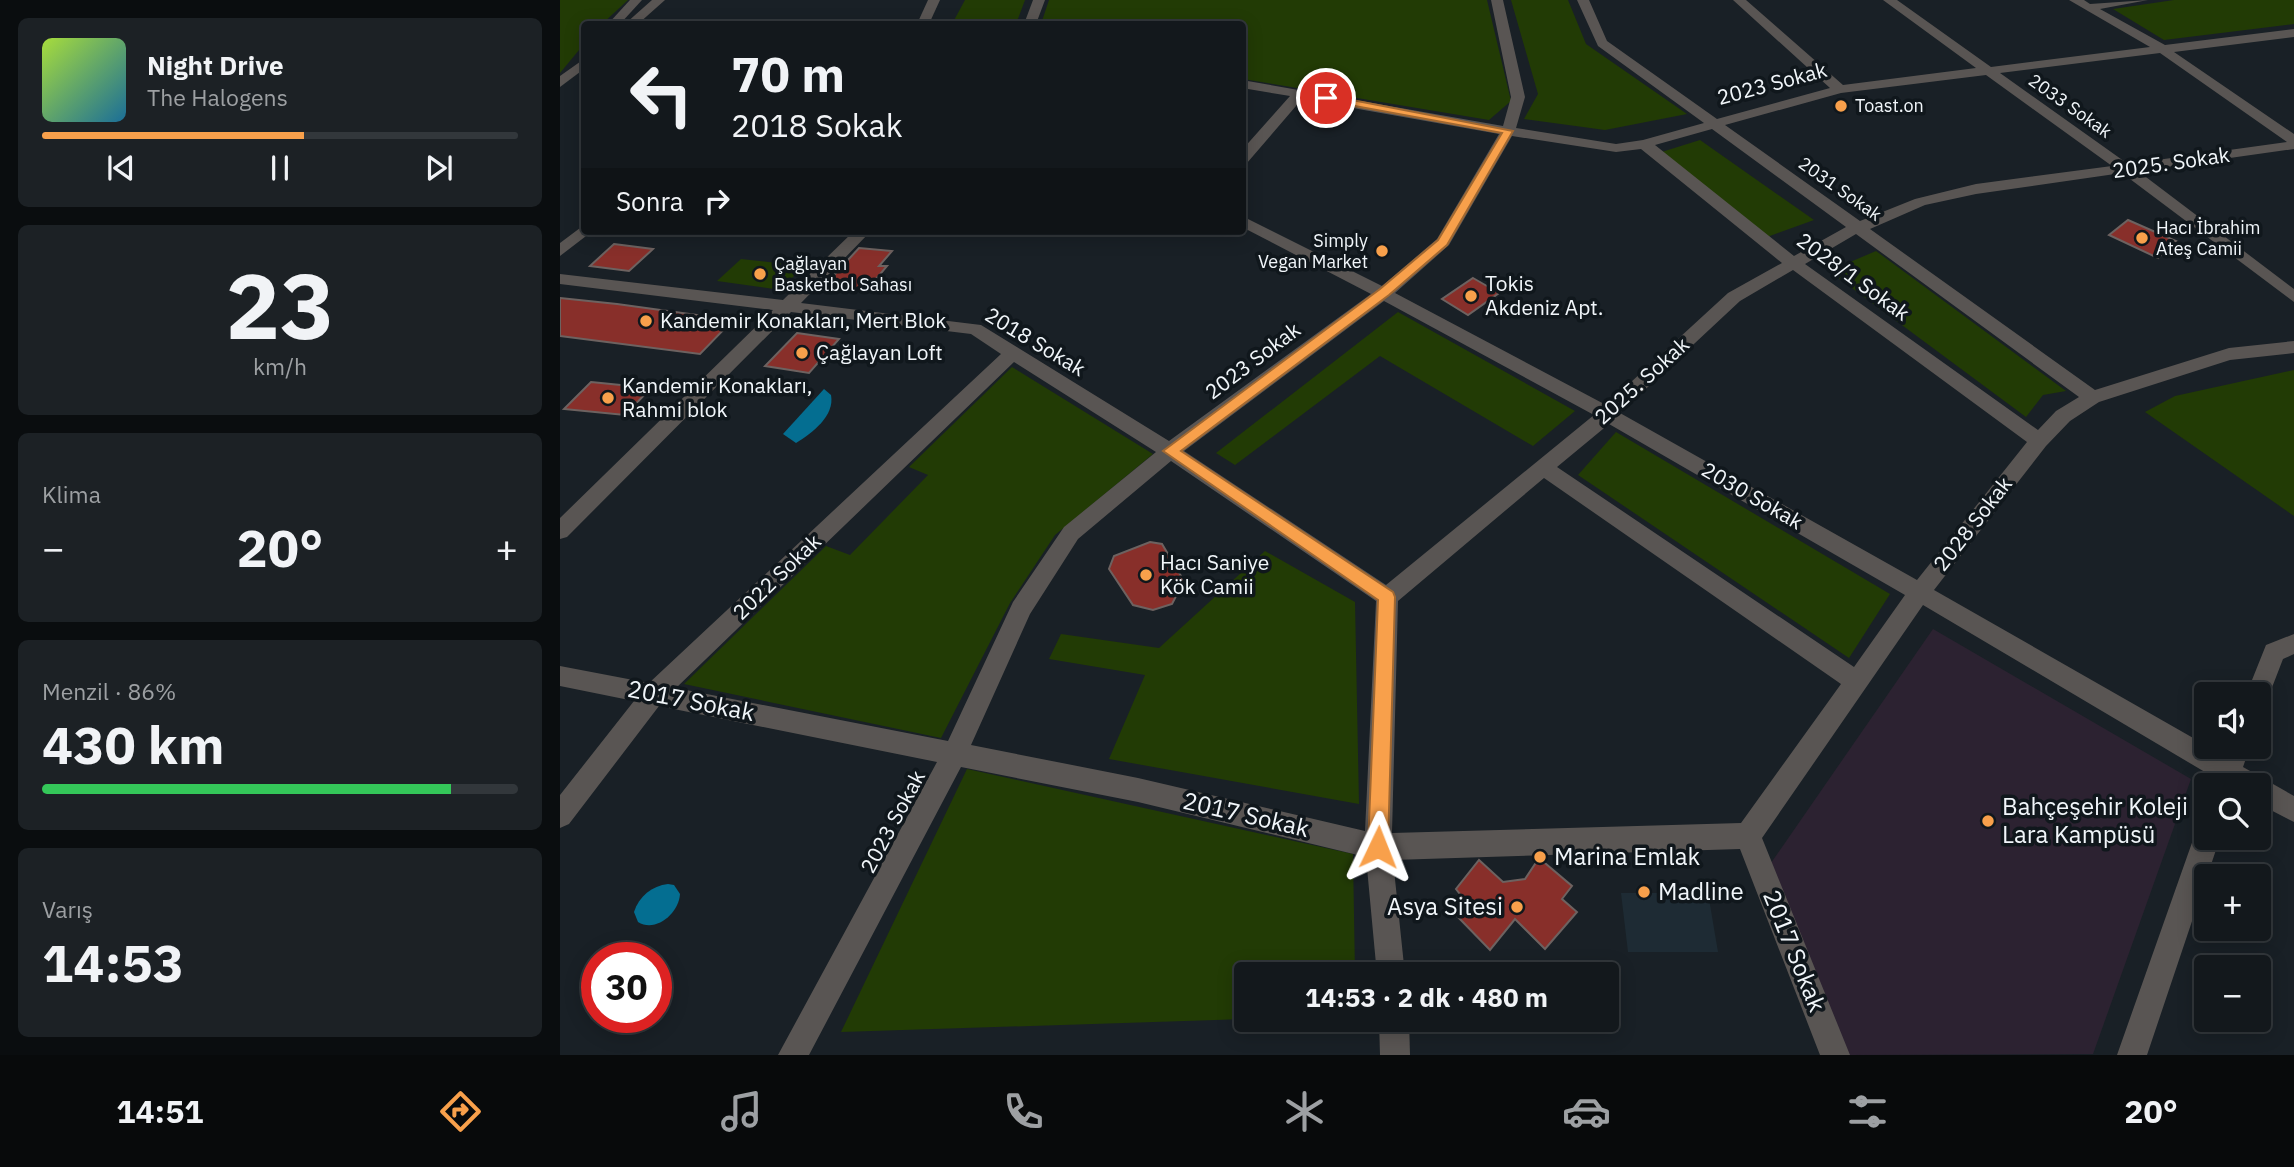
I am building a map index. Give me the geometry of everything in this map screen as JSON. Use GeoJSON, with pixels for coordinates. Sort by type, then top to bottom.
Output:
{"type":"FeatureCollection","features":[{"type":"Feature","properties":{"kind":"street"},"geometry":{"type":"LineString","coordinates":[[617,21],[636,0]]}},
{"type":"Feature","properties":{"kind":"street"},"geometry":{"type":"LineString","coordinates":[[634,21],[659,0]]}},
{"type":"Feature","properties":{"kind":"street"},"geometry":{"type":"LineString","coordinates":[[924,21],[934,0]]}},
{"type":"Feature","properties":{"kind":"street"},"geometry":{"type":"LineString","coordinates":[[1031,21],[1039,0]]}},
{"type":"Feature","properties":{"kind":"street"},"geometry":{"type":"LineString","coordinates":[[1246,85],[1508,131],[1518,97],[1497,0]]}},
{"type":"Feature","properties":{"kind":"street","name":"2031 Sokak"},"geometry":{"type":"LineString","coordinates":[[1583,0],[1602,43],[2092,397]]}},
{"type":"Feature","properties":{"kind":"street"},"geometry":{"type":"LineString","coordinates":[[1739,0],[1840,89]]}},
{"type":"Feature","properties":{"kind":"street","name":"2033 Sokak"},"geometry":{"type":"LineString","coordinates":[[1889,0],[2126,169],[2294,297]]}},
{"type":"Feature","properties":{"kind":"street"},"geometry":{"type":"LineString","coordinates":[[2075,0],[2161,48],[2294,142]]}},
{"type":"Feature","properties":{"kind":"street"},"geometry":{"type":"LineString","coordinates":[[2091,7],[2142,0]]}},
{"type":"Feature","properties":{"kind":"street","name":"2023 Sokak"},"geometry":{"type":"LineString","coordinates":[[793,1055],[955,753],[1021,609],[1071,533],[1170,451],[1385,292],[1443,242],[1508,131],[1616,149],[1644,144],[1840,89],[2294,33]]}},
{"type":"Feature","properties":{"kind":"street"},"geometry":{"type":"LineString","coordinates":[[560,83],[581,67]]}},
{"type":"Feature","properties":{"kind":"street"},"geometry":{"type":"LineString","coordinates":[[1246,155],[1300,93]]}},
{"type":"Feature","properties":{"kind":"street","name":"2025. Sokak"},"geometry":{"type":"LineString","coordinates":[[1387,597],[1609,413],[1734,297],[1860,227],[1920,202],[1976,189],[2126,169],[2294,142]]}},
{"type":"Feature","properties":{"kind":"street","name":"2028/1 Sokak"},"geometry":{"type":"LineString","coordinates":[[1644,144],[1793,263],[2039,441]]}},
{"type":"Feature","properties":{"kind":"street","name":"2030 Sokak"},"geometry":{"type":"LineString","coordinates":[[1246,223],[1385,292],[1609,413],[1919,593],[2217,773]]}},
{"type":"Feature","properties":{"kind":"street"},"geometry":{"type":"LineString","coordinates":[[560,251],[581,233]]}},
{"type":"Feature","properties":{"kind":"street"},"geometry":{"type":"LineString","coordinates":[[560,531],[859,235]]}},
{"type":"Feature","properties":{"kind":"street","name":"2018 Sokak"},"geometry":{"type":"LineString","coordinates":[[560,279],[975,329],[1170,451],[1387,597]]}},
{"type":"Feature","properties":{"kind":"street","name":"2028 Sokak"},"geometry":{"type":"LineString","coordinates":[[1748,836],[1919,593],[2039,441],[2063,416],[2092,397],[2229,354],[2294,347]]}},
{"type":"Feature","properties":{"kind":"street","name":"2022 Sokak"},"geometry":{"type":"LineString","coordinates":[[560,815],[655,693],[1012,354]]}},
{"type":"Feature","properties":{"kind":"street"},"geometry":{"type":"LineString","coordinates":[[1543,468],[1857,682]]}},
{"type":"Feature","properties":{"kind":"street"},"geometry":{"type":"LineString","coordinates":[[1387,597],[1378,847],[1390,962]]}},
{"type":"Feature","properties":{"kind":"street"},"geometry":{"type":"LineString","coordinates":[[2263,682],[2274,652],[2294,644]]}},
{"type":"Feature","properties":{"kind":"street","name":"2017 Sokak"},"geometry":{"type":"LineString","coordinates":[[560,676],[1138,790],[1378,847],[1748,836],[1835,1055]]}},
{"type":"Feature","properties":{"kind":"street"},"geometry":{"type":"LineString","coordinates":[[2271,797],[2294,810]]}},
{"type":"Feature","properties":{"kind":"street"},"geometry":{"type":"LineString","coordinates":[[2132,1055],[2203,850]]}},
{"type":"Feature","properties":{"kind":"street"},"geometry":{"type":"LineString","coordinates":[[1395,1032],[1395,1055]]}},
{"type":"Feature","properties":{"kind":"shaded area","name":"Bahçeşehir Koleji Lara Kampüsü"},"geometry":{"type":"Polygon","coordinates":[[[1933,629],[2191,779],[2093,1054],[1848,1055],[1771,863],[1933,629]]]}},
{"type":"Feature","properties":{"kind":"shaded area"},"geometry":{"type":"Polygon","coordinates":[[[1621,893],[1708,893],[1718,952],[1628,952],[1621,893]]]}},
{"type":"Feature","properties":{"kind":"green space"},"geometry":{"type":"Polygon","coordinates":[[[560,0],[628,0],[605,21],[581,21],[581,48],[560,73],[560,0]]]}},
{"type":"Feature","properties":{"kind":"green space"},"geometry":{"type":"Polygon","coordinates":[[[965,0],[1025,0],[1017,21],[954,21],[965,0]]]}},
{"type":"Feature","properties":{"kind":"green space"},"geometry":{"type":"Polygon","coordinates":[[[1049,0],[1487,0],[1511,101],[1489,120],[1246,80],[1246,21],[1042,21],[1049,0]]]}},
{"type":"Feature","properties":{"kind":"green space"},"geometry":{"type":"Polygon","coordinates":[[[1511,0],[1568,0],[1586,44],[1687,114],[1605,130],[1524,119],[1538,94],[1511,0]]]}},
{"type":"Feature","properties":{"kind":"green space"},"geometry":{"type":"Polygon","coordinates":[[[2174,0],[2294,0],[2294,24],[2164,40],[2113,9],[2174,0]]]}},
{"type":"Feature","properties":{"kind":"green space"},"geometry":{"type":"Polygon","coordinates":[[[1700,140],[1814,220],[1759,240],[1652,155],[1700,140]]]}},
{"type":"Feature","properties":{"kind":"green space"},"geometry":{"type":"Polygon","coordinates":[[[1876,251],[2066,391],[2043,395],[2026,417],[1829,271],[1876,251]]]}},
{"type":"Feature","properties":{"kind":"green space","name":"Çağlayan Basketbol Sahası"},"geometry":{"type":"Polygon","coordinates":[[[741,259],[803,266],[781,290],[717,281],[741,259]]]}},
{"type":"Feature","properties":{"kind":"green space"},"geometry":{"type":"Polygon","coordinates":[[[1398,312],[1575,411],[1533,446],[1380,356],[1235,465],[1216,453],[1398,312]]]}},
{"type":"Feature","properties":{"kind":"green space"},"geometry":{"type":"Polygon","coordinates":[[[1012,367],[1153,454],[1055,535],[1010,603],[941,738],[684,684],[826,546],[850,555],[928,475],[909,467],[1012,367]]]}},
{"type":"Feature","properties":{"kind":"green space"},"geometry":{"type":"Polygon","coordinates":[[[2294,370],[2294,516],[2145,412],[2175,396],[2294,370]]]}},
{"type":"Feature","properties":{"kind":"green space"},"geometry":{"type":"Polygon","coordinates":[[[1616,432],[1890,594],[1849,658],[1578,475],[1616,432]]]}},
{"type":"Feature","properties":{"kind":"green space"},"geometry":{"type":"Polygon","coordinates":[[[1265,551],[1355,602],[1359,804],[1109,759],[1145,675],[1049,659],[1061,634],[1159,648],[1265,551]]]}},
{"type":"Feature","properties":{"kind":"green space"},"geometry":{"type":"Polygon","coordinates":[[[967,769],[1353,854],[1355,962],[1234,962],[1234,1019],[841,1032],[967,769]]]}},
{"type":"Feature","properties":{"kind":"water"},"geometry":{"type":"Polygon","coordinates":[[[824,389],[831,395],[831,403],[821,423],[796,443],[783,434],[824,389]]]}},
{"type":"Feature","properties":{"kind":"water"},"geometry":{"type":"Polygon","coordinates":[[[668,884],[674,885],[680,894],[676,908],[659,923],[645,925],[638,922],[634,912],[643,897],[668,884]]]}},
{"type":"Feature","properties":{"kind":"building","name":"Hacı İbrahim Ateş Camii"},"geometry":{"type":"Polygon","coordinates":[[[2128,220],[2176,241],[2158,258],[2109,235],[2128,220]]]}},
{"type":"Feature","properties":{"kind":"building"},"geometry":{"type":"Polygon","coordinates":[[[614,244],[653,249],[629,271],[590,266],[614,244]]]}},
{"type":"Feature","properties":{"kind":"building"},"geometry":{"type":"Polygon","coordinates":[[[859,248],[892,251],[879,266],[887,266],[866,291],[824,286],[859,248]]]}},
{"type":"Feature","properties":{"kind":"building","name":"Tokis Akdeniz Apt."},"geometry":{"type":"Polygon","coordinates":[[[1473,278],[1499,293],[1468,315],[1442,299],[1473,278]]]}},
{"type":"Feature","properties":{"kind":"building"},"geometry":{"type":"Polygon","coordinates":[[[560,298],[733,320],[700,354],[560,336],[560,298]]]}},
{"type":"Feature","properties":{"kind":"building","name":"Çağlayan Loft"},"geometry":{"type":"Polygon","coordinates":[[[797,333],[839,339],[809,373],[765,366],[797,333]]]}},
{"type":"Feature","properties":{"kind":"building","name":"Kandemir Konakları, Rahmi blok"},"geometry":{"type":"Polygon","coordinates":[[[591,382],[651,388],[625,415],[564,409],[591,382]]]}},
{"type":"Feature","properties":{"kind":"building","name":"Hacı Saniye Kök Camii"},"geometry":{"type":"Polygon","coordinates":[[[1150,542],[1162,544],[1184,581],[1172,604],[1153,610],[1133,605],[1109,569],[1114,556],[1150,542]]]}},
{"type":"Feature","properties":{"kind":"building","name":"Asya Sitesi"},"geometry":{"type":"Polygon","coordinates":[[[1539,858],[1572,886],[1562,899],[1577,912],[1545,949],[1515,919],[1490,950],[1457,916],[1466,902],[1456,889],[1479,860],[1503,882],[1525,879],[1539,858]]]}},
{"type":"Feature","properties":{"kind":"place","name":"Toast.on"},"geometry":{"type":"Point","coordinates":[1841,106]}},
{"type":"Feature","properties":{"kind":"place","name":"Hacı İbrahim Ateş Camii"},"geometry":{"type":"Point","coordinates":[2142,238]}},
{"type":"Feature","properties":{"kind":"place","name":"Simply Vegan Market"},"geometry":{"type":"Point","coordinates":[1382,251]}},
{"type":"Feature","properties":{"kind":"place","name":"Çağlayan Basketbol Sahası"},"geometry":{"type":"Point","coordinates":[760,274]}},
{"type":"Feature","properties":{"kind":"place","name":"Tokis Akdeniz Apt."},"geometry":{"type":"Point","coordinates":[1471,296]}},
{"type":"Feature","properties":{"kind":"place","name":"Kandemir Konakları, Mert Blok"},"geometry":{"type":"Point","coordinates":[646,321]}},
{"type":"Feature","properties":{"kind":"place","name":"Çağlayan Loft"},"geometry":{"type":"Point","coordinates":[802,353]}},
{"type":"Feature","properties":{"kind":"place","name":"Kandemir Konakları, Rahmi blok"},"geometry":{"type":"Point","coordinates":[608,398]}},
{"type":"Feature","properties":{"kind":"place","name":"Hacı Saniye Kök Camii"},"geometry":{"type":"Point","coordinates":[1146,575]}},
{"type":"Feature","properties":{"kind":"place","name":"Bahçeşehir Koleji Lara Kampüsü"},"geometry":{"type":"Point","coordinates":[1988,821]}},
{"type":"Feature","properties":{"kind":"place","name":"Marina Emlak"},"geometry":{"type":"Point","coordinates":[1540,857]}},
{"type":"Feature","properties":{"kind":"place","name":"Madline"},"geometry":{"type":"Point","coordinates":[1644,892]}},
{"type":"Feature","properties":{"kind":"place","name":"Asya Sitesi"},"geometry":{"type":"Point","coordinates":[1517,907]}},
{"type":"Feature","properties":{"kind":"route"},"geometry":{"type":"LineString","coordinates":[[1326,98],[1508,131],[1443,242],[1385,292],[1170,451],[1387,597],[1378,847]]}}]}
